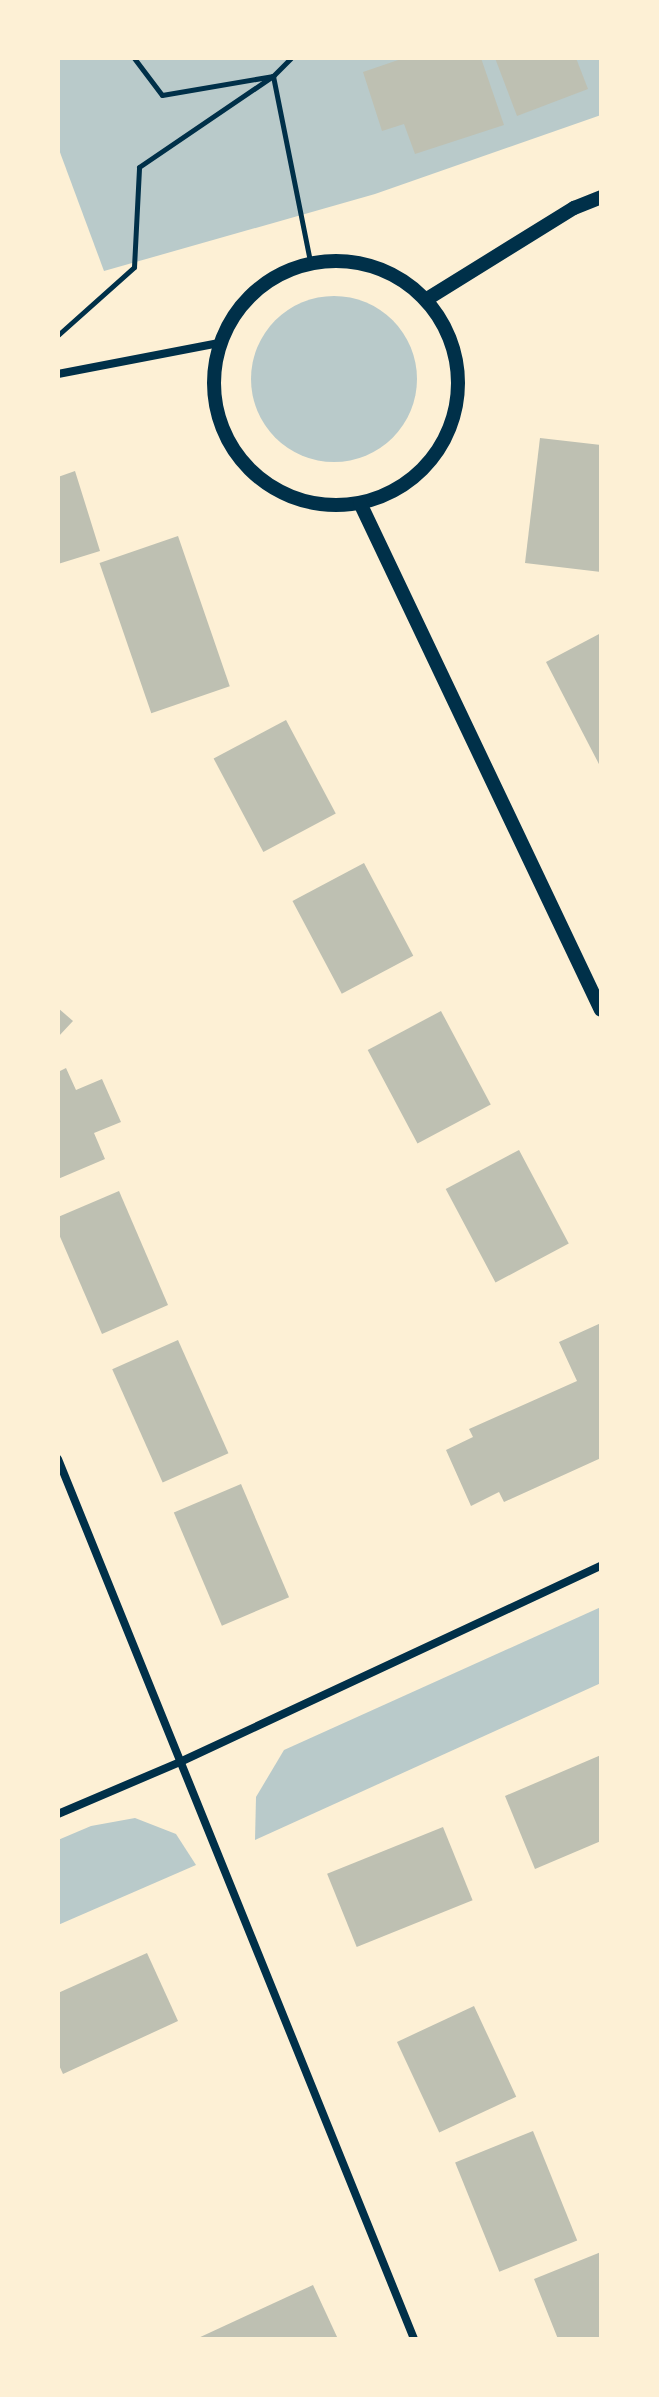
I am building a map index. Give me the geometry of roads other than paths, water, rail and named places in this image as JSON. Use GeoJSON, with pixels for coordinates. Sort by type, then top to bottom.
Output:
{"type":"FeatureCollection","features":[{"type":"Feature","properties":{"kind":"street"},"geometry":{"type":"LineString","coordinates":[[427,299],[574,208],[601,197]]}},
{"type":"Feature","properties":{"kind":"street"},"geometry":{"type":"LineString","coordinates":[[353,260],[392,273],[427,299],[447,329],[458,365],[457,402],[446,437],[415,476],[395,491],[360,503],[324,505],[301,499],[257,477],[233,450],[218,416],[212,379],[219,343],[240,306],[271,278],[310,262],[353,260]]}},
{"type":"Feature","properties":{"kind":"street"},"geometry":{"type":"LineString","coordinates":[[58,374],[219,343]]}},
{"type":"Feature","properties":{"kind":"street"},"geometry":{"type":"LineString","coordinates":[[360,503],[601,1010]]}},
{"type":"Feature","properties":{"kind":"street"},"geometry":{"type":"LineString","coordinates":[[58,1459],[414,2339]]}},
{"type":"Feature","properties":{"kind":"street"},"geometry":{"type":"LineString","coordinates":[[58,1814],[180,1762],[601,1566]]}}]}
